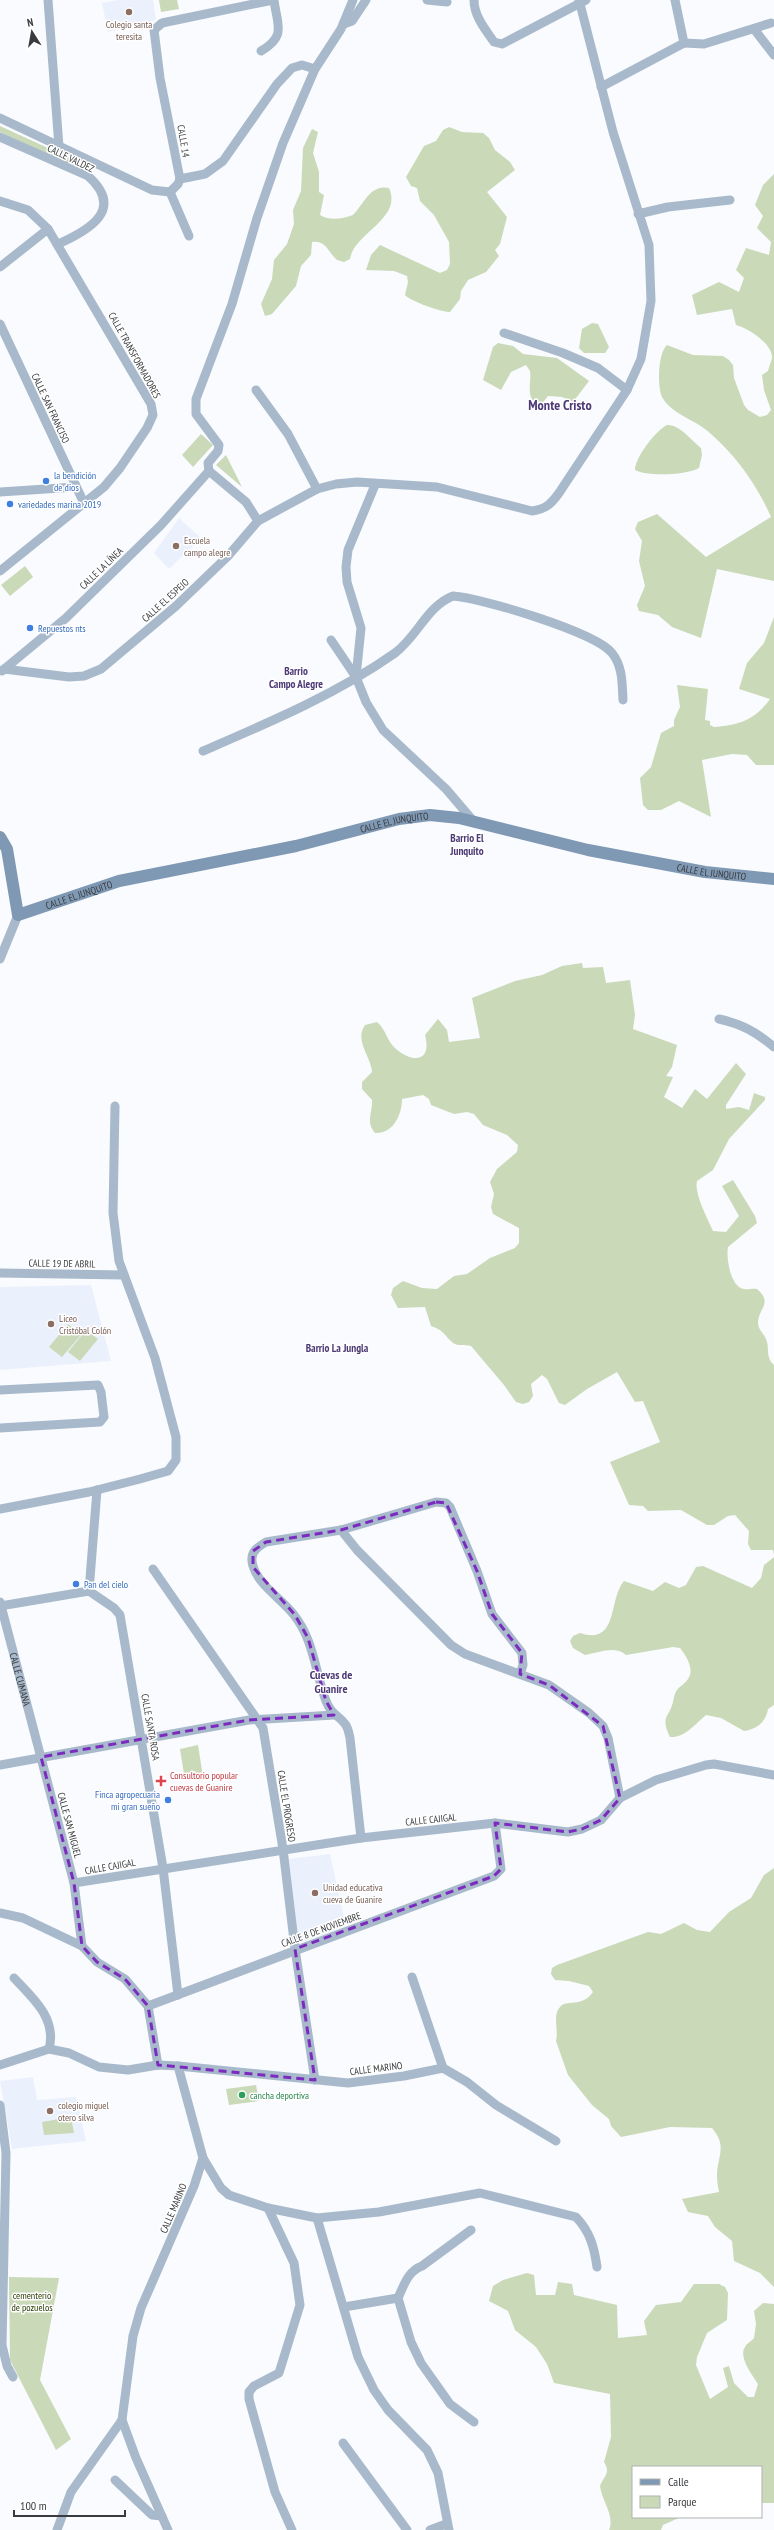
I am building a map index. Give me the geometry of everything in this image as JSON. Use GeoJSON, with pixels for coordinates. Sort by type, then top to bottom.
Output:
{"type":"FeatureCollection","features":[{"type":"Feature","properties":{"kind":"street"},"geometry":{"type":"LineString","coordinates":[[48,0],[59,147]]}},
{"type":"Feature","properties":{"kind":"street"},"geometry":{"type":"LineString","coordinates":[[261,51],[275,42],[278,35],[279,24],[274,0]]}},
{"type":"Feature","properties":{"kind":"street","name":"CALLE 14"},"geometry":{"type":"LineString","coordinates":[[180,179],[160,78],[154,30],[162,23],[274,0]]}},
{"type":"Feature","properties":{"kind":"street"},"geometry":{"type":"LineString","coordinates":[[353,0],[344,24],[315,69],[277,160],[232,304],[196,399],[196,414],[219,445],[218,450],[208,464],[209,471],[238,494],[258,521],[317,489],[336,484],[357,482],[375,485],[436,487],[532,512],[542,510],[550,505],[559,493],[627,390],[641,360],[650,301],[649,245],[638,214],[601,87],[582,1],[513,40],[498,44],[482,26],[476,14],[474,0]]}},
{"type":"Feature","properties":{"kind":"street"},"geometry":{"type":"LineString","coordinates":[[344,24],[352,21],[366,0]]}},
{"type":"Feature","properties":{"kind":"street"},"geometry":{"type":"LineString","coordinates":[[427,0],[447,2]]}},
{"type":"Feature","properties":{"kind":"street"},"geometry":{"type":"LineString","coordinates":[[676,0],[684,43]]}},
{"type":"Feature","properties":{"kind":"street"},"geometry":{"type":"LineString","coordinates":[[601,87],[684,43],[704,44],[771,23]]}},
{"type":"Feature","properties":{"kind":"street"},"geometry":{"type":"LineString","coordinates":[[754,29],[774,55]]}},
{"type":"Feature","properties":{"kind":"street"},"geometry":{"type":"LineString","coordinates":[[170,192],[178,184],[180,179],[205,174],[223,161],[275,88],[292,68],[302,65],[315,69]]}},
{"type":"Feature","properties":{"kind":"street"},"geometry":{"type":"LineString","coordinates":[[0,118],[152,190],[170,192]]}},
{"type":"Feature","properties":{"kind":"street","name":"CALLE VALDEZ"},"geometry":{"type":"LineString","coordinates":[[0,137],[88,176],[97,184],[104,197],[104,207],[98,220],[86,230],[58,244]]}},
{"type":"Feature","properties":{"kind":"street"},"geometry":{"type":"LineString","coordinates":[[170,192],[189,236]]}},
{"type":"Feature","properties":{"kind":"street"},"geometry":{"type":"LineString","coordinates":[[638,214],[668,207],[730,200]]}},
{"type":"Feature","properties":{"kind":"street","name":"CALLE TRANSFORMADORES"},"geometry":{"type":"LineString","coordinates":[[0,201],[28,210],[48,229],[151,404],[153,415],[120,468],[104,487],[83,502],[0,571]]}},
{"type":"Feature","properties":{"kind":"street"},"geometry":{"type":"LineString","coordinates":[[0,267],[48,229]]}},
{"type":"Feature","properties":{"kind":"street","name":"CALLE SAN FRANCISO"},"geometry":{"type":"LineString","coordinates":[[0,324],[83,502]]}},
{"type":"Feature","properties":{"kind":"street"},"geometry":{"type":"LineString","coordinates":[[504,333],[563,353],[598,368],[627,390]]}},
{"type":"Feature","properties":{"kind":"street"},"geometry":{"type":"LineString","coordinates":[[256,390],[288,434],[317,489]]}},
{"type":"Feature","properties":{"kind":"street","name":"CALLE LA LÍNEA"},"geometry":{"type":"LineString","coordinates":[[2,671],[72,613],[161,525],[209,471]]}},
{"type":"Feature","properties":{"kind":"street"},"geometry":{"type":"LineString","coordinates":[[356,677],[361,628],[347,582],[346,567],[348,550],[375,485]]}},
{"type":"Feature","properties":{"kind":"street"},"geometry":{"type":"LineString","coordinates":[[0,492],[76,487]]}},
{"type":"Feature","properties":{"kind":"street","name":"CALLE EL ESPEJO"},"geometry":{"type":"LineString","coordinates":[[2,671],[69,677],[84,676],[101,669],[176,606],[228,556],[258,521]]}},
{"type":"Feature","properties":{"kind":"street"},"geometry":{"type":"LineString","coordinates":[[203,751],[286,715],[356,677],[395,653],[417,633],[426,618],[443,600],[457,596],[541,618],[591,639],[612,653],[622,672],[623,700]]}},
{"type":"Feature","properties":{"kind":"street"},"geometry":{"type":"LineString","coordinates":[[331,640],[356,677],[366,702],[382,730],[446,789],[475,822]]}},
{"type":"Feature","properties":{"kind":"street","name":"CALLE EL JUNQUITO"},"geometry":{"type":"LineString","coordinates":[[18,915],[119,881],[296,846],[348,834],[398,819],[430,815],[475,822],[596,852],[705,872],[774,879]]}},
{"type":"Feature","properties":{"kind":"street"},"geometry":{"type":"LineString","coordinates":[[0,837],[7,849],[18,915],[0,959]]}},
{"type":"Feature","properties":{"kind":"street"},"geometry":{"type":"LineString","coordinates":[[719,1019],[742,1024],[756,1032],[774,1047]]}},
{"type":"Feature","properties":{"kind":"street"},"geometry":{"type":"LineString","coordinates":[[0,1509],[97,1490],[168,1471],[176,1460],[176,1437],[155,1358],[119,1261],[113,1213],[114,1106]]}},
{"type":"Feature","properties":{"kind":"street","name":"CALLE 19 DE ABRIL"},"geometry":{"type":"LineString","coordinates":[[0,1273],[124,1276]]}},
{"type":"Feature","properties":{"kind":"street"},"geometry":{"type":"LineString","coordinates":[[0,1390],[98,1385],[101,1392],[104,1418],[100,1422],[0,1428]]}},
{"type":"Feature","properties":{"kind":"street"},"geometry":{"type":"LineString","coordinates":[[0,1606],[89,1591],[97,1490]]}},
{"type":"Feature","properties":{"kind":"street"},"geometry":{"type":"LineString","coordinates":[[361,1838],[350,1738],[345,1724],[334,1715],[326,1701],[308,1638],[294,1615],[258,1577],[251,1558],[257,1547],[266,1542],[342,1530],[436,1502],[446,1503],[450,1507],[477,1571],[492,1614],[522,1652],[524,1665],[520,1674]]}},
{"type":"Feature","properties":{"kind":"street"},"geometry":{"type":"LineString","coordinates":[[342,1530],[357,1550],[451,1645],[465,1654],[549,1685],[589,1713],[602,1726],[613,1760],[620,1798]]}},
{"type":"Feature","properties":{"kind":"street","name":"CALLE EL PROGRESO"},"geometry":{"type":"LineString","coordinates":[[154,1569],[255,1719],[263,1728],[283,1849],[295,1950],[315,2080]]}},
{"type":"Feature","properties":{"kind":"street","name":"CALLE SANTA ROSA"},"geometry":{"type":"LineString","coordinates":[[89,1591],[114,1608],[120,1615],[163,1868],[178,1995]]}},
{"type":"Feature","properties":{"kind":"street","name":"CALLE CUMANA"},"geometry":{"type":"LineString","coordinates":[[0,1602],[41,1757]]}},
{"type":"Feature","properties":{"kind":"street"},"geometry":{"type":"LineString","coordinates":[[0,1765],[255,1719],[334,1715]]}},
{"type":"Feature","properties":{"kind":"street","name":"CALLE SAN MIGUEL"},"geometry":{"type":"LineString","coordinates":[[41,1757],[74,1883],[82,1946]]}},
{"type":"Feature","properties":{"kind":"street","name":"CALLE CAJIGAL"},"geometry":{"type":"LineString","coordinates":[[74,1883],[283,1849],[361,1838],[495,1823],[568,1832],[582,1829],[601,1820],[620,1798],[656,1780],[706,1764],[714,1764],[774,1775]]}},
{"type":"Feature","properties":{"kind":"street","name":"CALLE 8 DE NOVIEMBRE"},"geometry":{"type":"LineString","coordinates":[[148,2006],[494,1876],[501,1869],[495,1823]]}},
{"type":"Feature","properties":{"kind":"street"},"geometry":{"type":"LineString","coordinates":[[0,1913],[23,1918],[82,1946],[97,1962],[125,1978],[148,2006],[158,2065]]}},
{"type":"Feature","properties":{"kind":"street"},"geometry":{"type":"LineString","coordinates":[[412,1977],[443,2068],[467,2082],[496,2105],[556,2141]]}},
{"type":"Feature","properties":{"kind":"street"},"geometry":{"type":"LineString","coordinates":[[14,1978],[38,2003],[47,2018],[52,2038],[49,2049]]}},
{"type":"Feature","properties":{"kind":"street"},"geometry":{"type":"LineString","coordinates":[[0,2065],[49,2049],[69,2052],[99,2067],[128,2070],[158,2065],[178,2066],[203,2158],[224,2192],[268,2208],[317,2218],[379,2212],[480,2193],[494,2195],[576,2217],[587,2229],[594,2247],[597,2267]]}},
{"type":"Feature","properties":{"kind":"street","name":"CALLE MARINO"},"geometry":{"type":"LineString","coordinates":[[178,2066],[348,2083],[404,2076],[443,2068]]}},
{"type":"Feature","properties":{"kind":"street"},"geometry":{"type":"LineString","coordinates":[[0,2105],[6,2153],[2,2345],[7,2366],[13,2377]]}},
{"type":"Feature","properties":{"kind":"street","name":"CALLE MARINO"},"geometry":{"type":"LineString","coordinates":[[168,2530],[136,2458],[122,2420],[133,2336],[140,2308],[194,2186],[203,2158]]}},
{"type":"Feature","properties":{"kind":"street"},"geometry":{"type":"LineString","coordinates":[[268,2208],[294,2263],[300,2305],[279,2373],[254,2386],[249,2392],[249,2399],[275,2492],[292,2530]]}},
{"type":"Feature","properties":{"kind":"street"},"geometry":{"type":"LineString","coordinates":[[317,2218],[358,2357],[374,2390],[388,2410],[427,2450],[438,2473],[447,2527],[430,2530]]}},
{"type":"Feature","properties":{"kind":"street"},"geometry":{"type":"LineString","coordinates":[[470,2230],[422,2266],[415,2269],[409,2275],[398,2298],[411,2342],[421,2363],[450,2404],[474,2422]]}},
{"type":"Feature","properties":{"kind":"street"},"geometry":{"type":"LineString","coordinates":[[344,2307],[398,2298]]}},
{"type":"Feature","properties":{"kind":"street"},"geometry":{"type":"LineString","coordinates":[[57,2530],[71,2492],[122,2420]]}},
{"type":"Feature","properties":{"kind":"street"},"geometry":{"type":"LineString","coordinates":[[343,2443],[407,2530]]}},
{"type":"Feature","properties":{"kind":"street"},"geometry":{"type":"LineString","coordinates":[[115,2480],[152,2515],[162,2516]]}},
{"type":"Feature","properties":{"kind":"highlighted area"},"geometry":{"type":"Polygon","coordinates":[[[436,1502],[446,1503],[477,1571],[492,1614],[522,1653],[520,1674],[549,1685],[603,1726],[620,1798],[601,1820],[582,1829],[568,1832],[495,1823],[501,1869],[494,1876],[295,1949],[315,2080],[158,2065],[148,2006],[125,1979],[97,1962],[82,1946],[74,1883],[41,1757],[249,1720],[334,1715],[326,1701],[308,1638],[295,1615],[253,1567],[253,1551],[266,1542],[341,1530],[436,1502]]]}},
{"type":"Feature","properties":{"kind":"shaded area","name":"Colegio santa teresita"},"geometry":{"type":"Polygon","coordinates":[[[117,0],[153,0],[156,20],[108,32],[102,3],[117,0]]]}},
{"type":"Feature","properties":{"kind":"shaded area","name":"Escuela campo alegre"},"geometry":{"type":"Polygon","coordinates":[[[179,518],[201,538],[169,569],[154,553],[179,518]]]}},
{"type":"Feature","properties":{"kind":"shaded area","name":"Liceo Cristóbal Colón"},"geometry":{"type":"Polygon","coordinates":[[[91,1285],[111,1361],[0,1370],[0,1287],[91,1285]]]}},
{"type":"Feature","properties":{"kind":"shaded area","name":"Unidad educativa cueva de Guanire"},"geometry":{"type":"Polygon","coordinates":[[[330,1854],[346,1927],[297,1944],[289,1859],[330,1854]]]}},
{"type":"Feature","properties":{"kind":"shaded area"},"geometry":{"type":"Polygon","coordinates":[[[33,2077],[37,2100],[76,2097],[86,2141],[12,2149],[0,2081],[33,2077]]]}},
{"type":"Feature","properties":{"kind":"green space"},"geometry":{"type":"Polygon","coordinates":[[[159,0],[177,0],[179,9],[161,12],[159,0]]]}},
{"type":"Feature","properties":{"kind":"green space"},"geometry":{"type":"Polygon","coordinates":[[[0,126],[72,159],[69,165],[0,132],[0,126]]]}},
{"type":"Feature","properties":{"kind":"green space"},"geometry":{"type":"Polygon","coordinates":[[[449,127],[462,132],[483,133],[489,138],[495,150],[510,162],[515,170],[487,192],[507,217],[500,244],[495,250],[499,256],[486,272],[468,280],[461,291],[460,299],[450,312],[426,306],[405,295],[408,282],[407,276],[394,271],[366,270],[371,255],[380,245],[440,273],[447,270],[450,264],[449,242],[434,215],[420,201],[417,188],[411,186],[406,177],[424,146],[436,141],[443,130],[449,127]]]}},
{"type":"Feature","properties":{"kind":"green space"},"geometry":{"type":"Polygon","coordinates":[[[312,129],[318,132],[313,153],[319,172],[319,192],[324,195],[320,215],[336,219],[353,215],[368,196],[377,189],[389,188],[392,199],[389,209],[384,217],[360,241],[353,250],[350,259],[344,262],[337,260],[324,245],[317,242],[312,242],[311,255],[301,266],[296,286],[272,314],[265,316],[261,304],[272,279],[274,260],[287,244],[294,224],[293,210],[301,191],[303,148],[312,129]]]}},
{"type":"Feature","properties":{"kind":"green space"},"geometry":{"type":"Polygon","coordinates":[[[774,174],[774,581],[717,569],[701,638],[672,627],[658,615],[639,611],[637,605],[645,586],[639,561],[642,541],[635,529],[638,522],[657,514],[706,557],[771,517],[746,472],[729,452],[705,429],[678,413],[666,403],[660,392],[660,362],[664,349],[667,345],[693,355],[723,356],[733,365],[734,378],[744,405],[748,410],[760,417],[767,415],[771,410],[764,390],[762,375],[768,371],[772,358],[768,347],[759,337],[747,329],[736,325],[732,309],[697,315],[692,295],[719,282],[739,292],[744,278],[736,270],[746,248],[769,255],[771,242],[757,228],[763,216],[755,205],[763,185],[774,174]]]}},
{"type":"Feature","properties":{"kind":"green space"},"geometry":{"type":"Polygon","coordinates":[[[592,323],[598,324],[609,347],[605,353],[584,353],[579,348],[582,329],[592,323]]]}},
{"type":"Feature","properties":{"kind":"green space"},"geometry":{"type":"Polygon","coordinates":[[[498,343],[513,346],[523,354],[557,358],[589,381],[573,402],[562,397],[548,396],[540,406],[535,403],[530,395],[530,371],[526,365],[511,372],[501,390],[483,380],[493,347],[498,343]]]}},
{"type":"Feature","properties":{"kind":"green space"},"geometry":{"type":"Polygon","coordinates":[[[667,425],[676,427],[685,433],[701,448],[702,455],[699,468],[676,474],[649,474],[635,470],[638,459],[646,445],[662,428],[667,425]]]}},
{"type":"Feature","properties":{"kind":"green space"},"geometry":{"type":"Polygon","coordinates":[[[201,434],[213,445],[193,467],[182,455],[201,434]]]}},
{"type":"Feature","properties":{"kind":"green space"},"geometry":{"type":"Polygon","coordinates":[[[226,455],[242,487],[216,465],[226,455]]]}},
{"type":"Feature","properties":{"kind":"green space"},"geometry":{"type":"Polygon","coordinates":[[[25,566],[33,577],[10,596],[1,585],[25,566]]]}},
{"type":"Feature","properties":{"kind":"green space"},"geometry":{"type":"Polygon","coordinates":[[[774,617],[774,765],[756,765],[747,755],[732,754],[702,760],[711,817],[679,801],[661,810],[648,810],[643,805],[640,778],[651,767],[661,733],[674,726],[674,720],[680,707],[677,685],[708,689],[705,720],[710,721],[710,725],[714,727],[739,723],[752,717],[770,699],[739,689],[747,663],[764,643],[774,617]]]}},
{"type":"Feature","properties":{"kind":"green space"},"geometry":{"type":"Polygon","coordinates":[[[582,963],[583,968],[603,967],[606,983],[630,980],[635,1015],[633,1029],[677,1045],[672,1067],[666,1076],[673,1077],[664,1097],[682,1108],[695,1089],[707,1099],[736,1063],[746,1074],[726,1105],[726,1109],[739,1107],[749,1110],[754,1093],[765,1097],[765,1100],[729,1139],[713,1170],[697,1181],[697,1186],[699,1199],[713,1231],[726,1232],[739,1216],[722,1186],[733,1180],[755,1216],[757,1223],[728,1247],[728,1264],[735,1283],[744,1289],[757,1289],[762,1294],[765,1302],[759,1317],[758,1325],[766,1339],[769,1356],[774,1365],[774,1555],[773,1550],[751,1550],[748,1544],[749,1531],[735,1515],[728,1516],[714,1525],[707,1525],[681,1510],[648,1511],[643,1506],[629,1505],[610,1462],[660,1442],[643,1401],[635,1402],[617,1372],[587,1389],[565,1405],[559,1403],[547,1379],[542,1375],[531,1384],[533,1396],[529,1402],[523,1404],[516,1402],[504,1385],[471,1346],[454,1344],[441,1331],[431,1326],[425,1307],[398,1308],[391,1295],[393,1288],[403,1281],[422,1288],[437,1289],[454,1276],[467,1274],[490,1258],[515,1248],[519,1243],[519,1228],[493,1214],[491,1207],[494,1194],[490,1182],[497,1169],[517,1152],[518,1145],[507,1135],[483,1125],[474,1114],[467,1112],[454,1114],[431,1105],[429,1099],[423,1095],[402,1099],[402,1105],[395,1122],[387,1130],[375,1133],[370,1125],[372,1100],[362,1089],[362,1082],[372,1072],[361,1037],[365,1025],[377,1022],[390,1043],[396,1049],[409,1057],[420,1057],[424,1055],[426,1050],[427,1044],[425,1035],[438,1019],[447,1030],[449,1042],[480,1038],[472,998],[515,981],[542,975],[562,966],[582,963]]]}},
{"type":"Feature","properties":{"kind":"green space"},"geometry":{"type":"Polygon","coordinates":[[[68,1324],[81,1335],[62,1357],[49,1347],[68,1324]]]}},
{"type":"Feature","properties":{"kind":"green space"},"geometry":{"type":"Polygon","coordinates":[[[86,1330],[98,1339],[80,1361],[68,1352],[86,1330]]]}},
{"type":"Feature","properties":{"kind":"green space"},"geometry":{"type":"Polygon","coordinates":[[[774,1557],[774,1705],[768,1709],[763,1721],[753,1729],[744,1731],[721,1718],[706,1715],[685,1733],[675,1737],[670,1737],[667,1730],[666,1718],[676,1692],[687,1681],[691,1671],[689,1663],[680,1648],[673,1647],[626,1655],[616,1650],[611,1650],[585,1655],[573,1648],[570,1641],[573,1636],[580,1633],[592,1635],[601,1633],[607,1627],[611,1619],[619,1589],[624,1581],[653,1591],[665,1582],[679,1588],[686,1585],[696,1567],[703,1566],[752,1588],[761,1578],[764,1565],[774,1557]]]}},
{"type":"Feature","properties":{"kind":"green space"},"geometry":{"type":"Polygon","coordinates":[[[198,1745],[203,1777],[185,1780],[180,1749],[198,1745]]]}},
{"type":"Feature","properties":{"kind":"green space"},"geometry":{"type":"Polygon","coordinates":[[[774,1868],[774,2287],[760,2273],[734,2261],[732,2241],[715,2227],[708,2216],[688,2212],[682,2199],[719,2192],[717,2169],[721,2146],[717,2135],[712,2128],[670,2127],[621,2137],[611,2126],[609,2119],[592,2105],[568,2075],[556,2041],[556,2015],[560,2007],[563,2005],[584,2000],[593,1992],[589,1986],[569,1981],[555,1980],[551,1974],[552,1968],[557,1965],[648,1932],[661,1934],[684,1923],[697,1930],[710,1932],[729,1912],[751,1898],[764,1875],[774,1868]]]}},
{"type":"Feature","properties":{"kind":"green space","name":"cancha deportiva"},"geometry":{"type":"Polygon","coordinates":[[[256,2085],[259,2101],[229,2105],[226,2089],[256,2085]]]}},
{"type":"Feature","properties":{"kind":"green space"},"geometry":{"type":"Polygon","coordinates":[[[71,2117],[74,2133],[44,2135],[42,2122],[71,2117]]]}},
{"type":"Feature","properties":{"kind":"green space"},"geometry":{"type":"Polygon","coordinates":[[[527,2273],[534,2275],[536,2295],[555,2295],[558,2282],[572,2284],[574,2295],[617,2305],[618,2338],[647,2335],[644,2321],[656,2305],[681,2302],[694,2284],[719,2284],[725,2287],[728,2293],[727,2320],[707,2333],[697,2357],[696,2365],[710,2399],[728,2387],[723,2368],[729,2366],[734,2383],[748,2397],[754,2397],[758,2384],[747,2366],[743,2356],[743,2351],[754,2338],[756,2324],[754,2311],[763,2303],[774,2304],[774,2503],[762,2503],[762,2466],[632,2466],[632,2518],[679,2518],[663,2525],[661,2530],[609,2530],[609,2514],[600,2486],[607,2472],[604,2462],[611,2437],[610,2394],[554,2383],[547,2364],[536,2347],[515,2330],[508,2311],[489,2301],[493,2286],[503,2280],[527,2273]]]}},
{"type":"Feature","properties":{"kind":"green space","name":"cementerio de pozuelos"},"geometry":{"type":"Polygon","coordinates":[[[9,2277],[59,2278],[40,2380],[71,2439],[56,2450],[10,2360],[9,2277]]]}},
{"type":"Feature","properties":{"kind":"place","name":"Colegio santa teresita"},"geometry":{"type":"Point","coordinates":[129,12]}},
{"type":"Feature","properties":{"kind":"place","name":"la bendición de dios"},"geometry":{"type":"Point","coordinates":[46,481]}},
{"type":"Feature","properties":{"kind":"place","name":"variedades marina 2019"},"geometry":{"type":"Point","coordinates":[10,504]}},
{"type":"Feature","properties":{"kind":"place","name":"Escuela campo alegre"},"geometry":{"type":"Point","coordinates":[176,546]}},
{"type":"Feature","properties":{"kind":"place","name":"Repuestos nts"},"geometry":{"type":"Point","coordinates":[30,628]}},
{"type":"Feature","properties":{"kind":"place","name":"Liceo Cristóbal Colón"},"geometry":{"type":"Point","coordinates":[51,1324]}},
{"type":"Feature","properties":{"kind":"place","name":"Pan del cielo"},"geometry":{"type":"Point","coordinates":[76,1584]}},
{"type":"Feature","properties":{"kind":"place","name":"Consultorio popular cuevas de Guanire"},"geometry":{"type":"Point","coordinates":[161,1781]}},
{"type":"Feature","properties":{"kind":"place","name":"Finca agropecuaria mi gran sueño"},"geometry":{"type":"Point","coordinates":[168,1800]}},
{"type":"Feature","properties":{"kind":"place","name":"Unidad educativa cueva de Guanire"},"geometry":{"type":"Point","coordinates":[315,1893]}},
{"type":"Feature","properties":{"kind":"place","name":"cancha deportiva"},"geometry":{"type":"Point","coordinates":[242,2095]}},
{"type":"Feature","properties":{"kind":"place","name":"colegio miguel otero silva"},"geometry":{"type":"Point","coordinates":[50,2111]}},
{"type":"Feature","properties":{"kind":"district","name":"Monte Cristo"},"geometry":{"type":"Point","coordinates":[560,405]}},
{"type":"Feature","properties":{"kind":"district","name":"Barrio Campo Alegre"},"geometry":{"type":"Point","coordinates":[296,677]}},
{"type":"Feature","properties":{"kind":"district","name":"Barrio El Junquito"},"geometry":{"type":"Point","coordinates":[467,844]}},
{"type":"Feature","properties":{"kind":"district","name":"Barrio La Jungla"},"geometry":{"type":"Point","coordinates":[337,1348]}},
{"type":"Feature","properties":{"kind":"district","name":"Cuevas de Guanire"},"geometry":{"type":"Point","coordinates":[331,1682]}}]}
